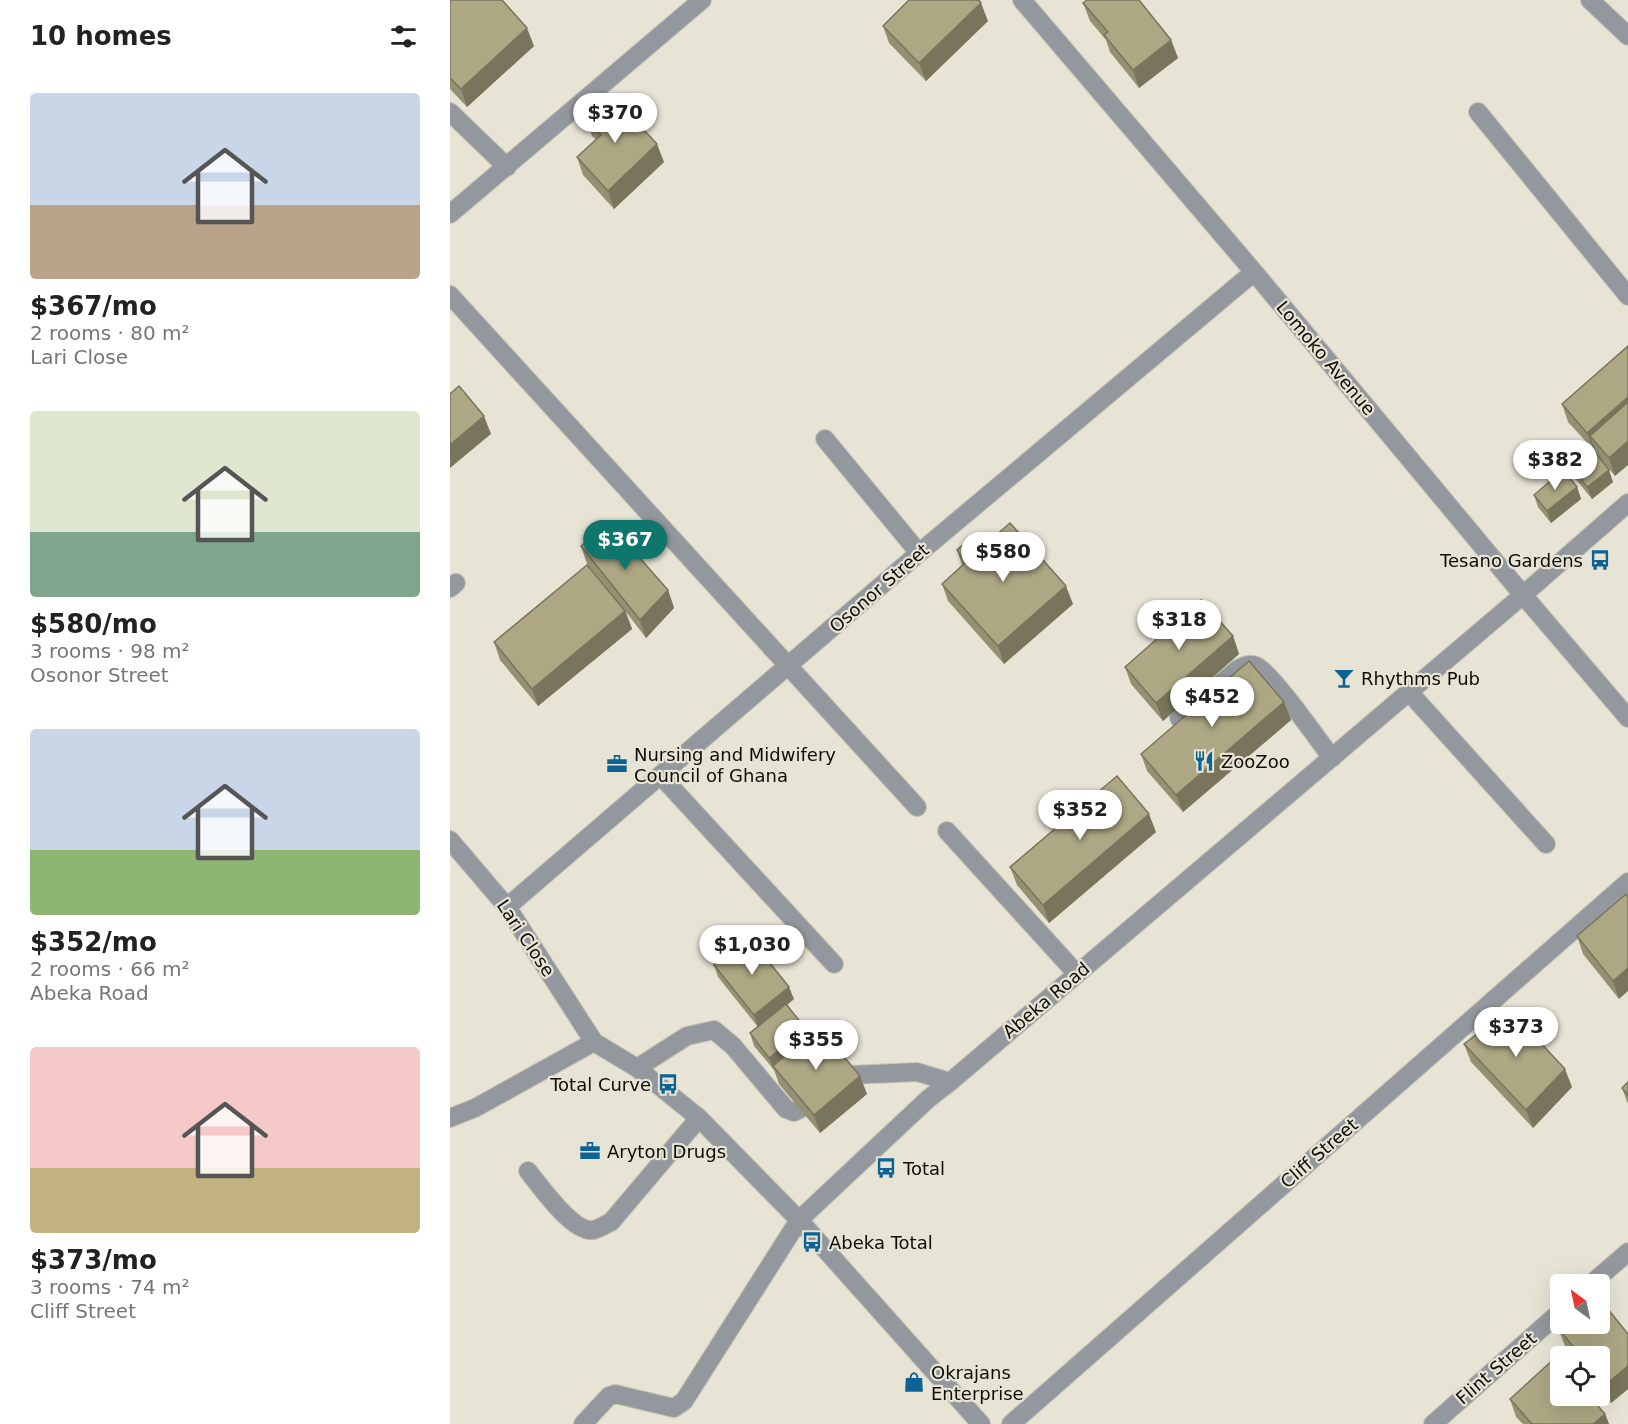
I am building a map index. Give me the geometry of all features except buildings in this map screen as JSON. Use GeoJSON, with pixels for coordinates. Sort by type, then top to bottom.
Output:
{"type":"FeatureCollection","features":[{"type":"Feature","properties":{"kind":"street"},"geometry":{"type":"LineString","coordinates":[[450,214],[702,0]]}},
{"type":"Feature","properties":{"kind":"street","name":"Lomoko Avenue"},"geometry":{"type":"LineString","coordinates":[[1022,0],[1254,272],[1523,596],[1628,718]]}},
{"type":"Feature","properties":{"kind":"street"},"geometry":{"type":"LineString","coordinates":[[1590,0],[1628,36]]}},
{"type":"Feature","properties":{"kind":"street"},"geometry":{"type":"LineString","coordinates":[[450,112],[507,167]]}},
{"type":"Feature","properties":{"kind":"street"},"geometry":{"type":"LineString","coordinates":[[1478,112],[1628,296]]}},
{"type":"Feature","properties":{"kind":"street","name":"Osonor Street"},"geometry":{"type":"LineString","coordinates":[[507,907],[919,553],[1254,272]]}},
{"type":"Feature","properties":{"kind":"street"},"geometry":{"type":"LineString","coordinates":[[450,295],[917,807]]}},
{"type":"Feature","properties":{"kind":"street"},"geometry":{"type":"LineString","coordinates":[[825,439],[919,553]]}},
{"type":"Feature","properties":{"kind":"street","name":"Abeka Road"},"geometry":{"type":"LineString","coordinates":[[583,1424],[609,1396],[615,1394],[674,1408],[684,1401],[799,1220],[928,1099],[1523,596],[1628,503]]}},
{"type":"Feature","properties":{"kind":"street"},"geometry":{"type":"LineString","coordinates":[[1179,718],[1238,669],[1250,664],[1257,666],[1273,682],[1332,758]]}},
{"type":"Feature","properties":{"kind":"street"},"geometry":{"type":"LineString","coordinates":[[1409,692],[1546,844]]}},
{"type":"Feature","properties":{"kind":"street"},"geometry":{"type":"LineString","coordinates":[[661,776],[834,964]]}},
{"type":"Feature","properties":{"kind":"street"},"geometry":{"type":"LineString","coordinates":[[947,831],[1077,974]]}},
{"type":"Feature","properties":{"kind":"street","name":"Lari Close"},"geometry":{"type":"LineString","coordinates":[[450,840],[507,907],[594,1042]]}},
{"type":"Feature","properties":{"kind":"street","name":"Cliff Street"},"geometry":{"type":"LineString","coordinates":[[1011,1424],[1628,882]]}},
{"type":"Feature","properties":{"kind":"street"},"geometry":{"type":"LineString","coordinates":[[637,1068],[687,1036],[714,1030],[733,1046],[786,1110],[794,1112],[800,1109]]}},
{"type":"Feature","properties":{"kind":"street"},"geometry":{"type":"LineString","coordinates":[[450,1118],[475,1108],[594,1042],[637,1068],[699,1118],[799,1220],[981,1424]]}},
{"type":"Feature","properties":{"kind":"street"},"geometry":{"type":"LineString","coordinates":[[851,1075],[917,1072],[950,1082]]}},
{"type":"Feature","properties":{"kind":"street"},"geometry":{"type":"LineString","coordinates":[[528,1171],[569,1219],[582,1229],[594,1230],[610,1222],[699,1118]]}},
{"type":"Feature","properties":{"kind":"street"},"geometry":{"type":"LineString","coordinates":[[1603,1274],[1628,1252]]}},
{"type":"Feature","properties":{"kind":"street","name":"Flint Street"},"geometry":{"type":"LineString","coordinates":[[1433,1424],[1550,1321]]}},
{"type":"Feature","properties":{"kind":"place","name":"Tesano Gardens"},"geometry":{"type":"Point","coordinates":[1600,560]}},
{"type":"Feature","properties":{"kind":"place","name":"Rhythms Pub"},"geometry":{"type":"Point","coordinates":[1344,678]}},
{"type":"Feature","properties":{"kind":"place","name":"ZooZoo"},"geometry":{"type":"Point","coordinates":[1204,761]}},
{"type":"Feature","properties":{"kind":"place","name":"Nursing and Midwifery Council of Ghana"},"geometry":{"type":"Point","coordinates":[617,764]}},
{"type":"Feature","properties":{"kind":"place","name":"Total Curve"},"geometry":{"type":"Point","coordinates":[668,1084]}},
{"type":"Feature","properties":{"kind":"place","name":"Aryton Drugs"},"geometry":{"type":"Point","coordinates":[590,1151]}},
{"type":"Feature","properties":{"kind":"place","name":"Total"},"geometry":{"type":"Point","coordinates":[886,1168]}},
{"type":"Feature","properties":{"kind":"place","name":"Abeka Total"},"geometry":{"type":"Point","coordinates":[812,1242]}},
{"type":"Feature","properties":{"kind":"place","name":"Okrajans Enterprise"},"geometry":{"type":"Point","coordinates":[914,1382]}}]}
